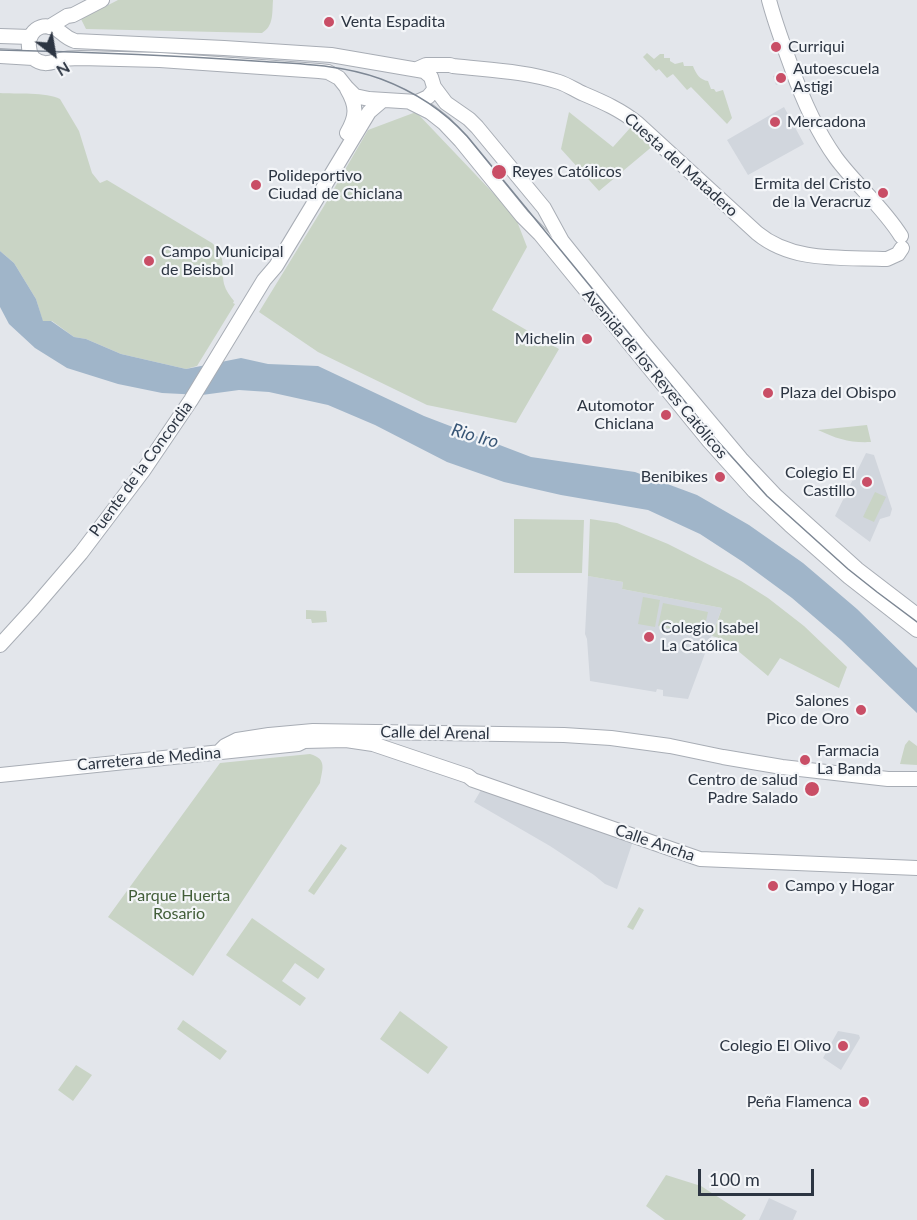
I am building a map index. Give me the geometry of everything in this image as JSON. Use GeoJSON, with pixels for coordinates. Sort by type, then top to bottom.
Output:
{"type":"FeatureCollection","features":[{"type":"Feature","properties":{"kind":"main road"},"geometry":{"type":"LineString","coordinates":[[58,32],[67,16],[102,0]]}},
{"type":"Feature","properties":{"kind":"main road","name":"Cuesta del Matadero"},"geometry":{"type":"LineString","coordinates":[[417,69],[426,65],[450,65],[538,77],[571,87],[628,115],[757,233],[773,244],[783,249],[816,256],[888,259],[898,254],[902,242],[889,219],[837,159],[815,124],[784,49],[769,0]]}},
{"type":"Feature","properties":{"kind":"main road"},"geometry":{"type":"LineString","coordinates":[[58,32],[66,43],[63,55],[54,63],[45,64],[36,61],[28,48],[30,37],[39,28],[58,32],[75,40],[325,55],[417,69]]}},
{"type":"Feature","properties":{"kind":"main road"},"geometry":{"type":"LineString","coordinates":[[0,36],[30,37]]}},
{"type":"Feature","properties":{"kind":"main road"},"geometry":{"type":"LineString","coordinates":[[0,56],[33,58]]}},
{"type":"Feature","properties":{"kind":"main road"},"geometry":{"type":"LineString","coordinates":[[58,60],[71,58],[160,60],[328,72],[339,78],[352,94],[361,98],[410,102],[417,102],[428,97],[439,75],[453,66]]}},
{"type":"Feature","properties":{"kind":"main road"},"geometry":{"type":"LineString","coordinates":[[264,280],[270,262],[354,120],[354,105],[345,79],[349,69],[369,61]]}},
{"type":"Feature","properties":{"kind":"main road","name":"Avenida de los Reyes Católicos"},"geometry":{"type":"LineString","coordinates":[[417,69],[431,77],[446,103],[477,127],[544,208],[562,241],[712,425],[758,477],[857,569],[917,615]]}},
{"type":"Feature","properties":{"kind":"main road"},"geometry":{"type":"LineString","coordinates":[[264,280],[276,266],[369,112],[383,100]]}},
{"type":"Feature","properties":{"kind":"main road","name":"Avenida de los Reyes Católicos"},"geometry":{"type":"LineString","coordinates":[[410,102],[439,118],[461,141],[709,441],[754,491],[856,583],[917,630]]}},
{"type":"Feature","properties":{"kind":"main road","name":"Puente de la Concordia"},"geometry":{"type":"LineString","coordinates":[[0,645],[81,553],[137,480],[186,408],[264,280]]}},
{"type":"Feature","properties":{"kind":"main road","name":"Calle del Arenal"},"geometry":{"type":"LineString","coordinates":[[219,753],[225,746],[237,740],[313,731],[564,735],[655,744],[782,767],[917,779]]}},
{"type":"Feature","properties":{"kind":"main road","name":"Carretera de Medina"},"geometry":{"type":"LineString","coordinates":[[0,775],[330,740],[373,744],[468,776],[472,780]]}},
{"type":"Feature","properties":{"kind":"main road","name":"Calle Ancha"},"geometry":{"type":"LineString","coordinates":[[472,780],[700,859],[917,868]]}},
{"type":"Feature","properties":{"kind":"shaded area","name":"Autoescuela Astigi"},"geometry":{"type":"Polygon","coordinates":[[[787,70],[790,80],[776,85],[773,76],[787,70]]]}},
{"type":"Feature","properties":{"kind":"shaded area"},"geometry":{"type":"Polygon","coordinates":[[[784,107],[804,144],[748,175],[727,140],[784,107]]]}},
{"type":"Feature","properties":{"kind":"shaded area","name":"Colegio El Castillo"},"geometry":{"type":"Polygon","coordinates":[[[866,453],[874,455],[892,509],[890,516],[880,519],[870,542],[835,516],[866,453]]]}},
{"type":"Feature","properties":{"kind":"shaded area","name":"Colegio Isabel La Católica"},"geometry":{"type":"Polygon","coordinates":[[[588,576],[623,582],[622,589],[722,608],[688,699],[663,696],[663,690],[657,689],[656,692],[590,681],[585,634],[588,576]]]}},
{"type":"Feature","properties":{"kind":"shaded area"},"geometry":{"type":"Polygon","coordinates":[[[481,790],[633,841],[617,889],[605,884],[550,846],[474,802],[481,790]]]}},
{"type":"Feature","properties":{"kind":"shaded area","name":"Colegio El Olivo"},"geometry":{"type":"Polygon","coordinates":[[[838,1031],[859,1035],[860,1038],[841,1070],[823,1058],[838,1031]]]}},
{"type":"Feature","properties":{"kind":"shaded area"},"geometry":{"type":"Polygon","coordinates":[[[769,1198],[797,1211],[793,1220],[759,1220],[769,1198]]]}},
{"type":"Feature","properties":{"kind":"green space"},"geometry":{"type":"Polygon","coordinates":[[[118,0],[273,0],[269,27],[262,33],[86,29],[81,19],[118,0]]]}},
{"type":"Feature","properties":{"kind":"green space"},"geometry":{"type":"Polygon","coordinates":[[[647,53],[654,59],[664,54],[664,58],[670,58],[670,61],[675,64],[683,62],[684,66],[693,66],[699,76],[708,81],[711,89],[716,92],[723,90],[732,118],[727,124],[691,87],[687,90],[673,74],[667,78],[659,69],[656,71],[643,57],[647,53]]]}},
{"type":"Feature","properties":{"kind":"green space"},"geometry":{"type":"Polygon","coordinates":[[[0,93],[39,94],[60,99],[79,131],[92,173],[100,183],[107,180],[217,248],[222,257],[224,284],[235,304],[197,366],[186,369],[121,354],[86,339],[74,337],[52,321],[43,322],[36,299],[14,263],[0,251],[0,93]]]}},
{"type":"Feature","properties":{"kind":"green space"},"geometry":{"type":"Polygon","coordinates":[[[416,112],[515,216],[527,247],[492,310],[559,349],[516,423],[427,405],[318,352],[259,312],[368,130],[416,112]]]}},
{"type":"Feature","properties":{"kind":"green space"},"geometry":{"type":"Polygon","coordinates":[[[569,112],[613,147],[631,127],[654,145],[599,191],[561,149],[569,112]]]}},
{"type":"Feature","properties":{"kind":"green space"},"geometry":{"type":"Polygon","coordinates":[[[867,425],[871,442],[844,440],[818,430],[867,425]]]}},
{"type":"Feature","properties":{"kind":"green space"},"geometry":{"type":"Polygon","coordinates":[[[875,492],[886,497],[874,522],[863,517],[875,492]]]}},
{"type":"Feature","properties":{"kind":"green space"},"geometry":{"type":"Polygon","coordinates":[[[514,519],[584,520],[582,573],[514,573],[514,519]]]}},
{"type":"Feature","properties":{"kind":"green space"},"geometry":{"type":"Polygon","coordinates":[[[590,519],[617,523],[668,544],[741,581],[768,598],[804,626],[847,667],[839,688],[780,658],[768,676],[725,640],[712,636],[722,608],[622,589],[623,582],[588,576],[590,519]]]}},
{"type":"Feature","properties":{"kind":"green space"},"geometry":{"type":"Polygon","coordinates":[[[643,597],[660,600],[655,627],[638,624],[643,597]]]}},
{"type":"Feature","properties":{"kind":"green space"},"geometry":{"type":"Polygon","coordinates":[[[663,603],[708,612],[703,635],[658,626],[663,603]]]}},
{"type":"Feature","properties":{"kind":"green space"},"geometry":{"type":"Polygon","coordinates":[[[306,610],[326,611],[327,622],[312,623],[311,619],[306,619],[306,610]]]}},
{"type":"Feature","properties":{"kind":"green space"},"geometry":{"type":"Polygon","coordinates":[[[909,740],[917,746],[917,765],[900,764],[905,745],[909,740]]]}},
{"type":"Feature","properties":{"kind":"green space","name":"Parque Huerta Rosario"},"geometry":{"type":"Polygon","coordinates":[[[310,754],[322,762],[320,783],[193,976],[108,917],[220,763],[310,754]]]}},
{"type":"Feature","properties":{"kind":"green space"},"geometry":{"type":"Polygon","coordinates":[[[341,844],[347,848],[314,895],[308,891],[341,844]]]}},
{"type":"Feature","properties":{"kind":"green space"},"geometry":{"type":"Polygon","coordinates":[[[639,907],[644,910],[633,930],[627,927],[639,907]]]}},
{"type":"Feature","properties":{"kind":"green space"},"geometry":{"type":"Polygon","coordinates":[[[252,918],[325,969],[318,979],[295,963],[282,981],[306,998],[300,1006],[226,955],[252,918]]]}},
{"type":"Feature","properties":{"kind":"green space"},"geometry":{"type":"Polygon","coordinates":[[[400,1011],[448,1047],[428,1074],[380,1039],[400,1011]]]}},
{"type":"Feature","properties":{"kind":"green space"},"geometry":{"type":"Polygon","coordinates":[[[183,1020],[227,1051],[220,1060],[177,1029],[183,1020]]]}},
{"type":"Feature","properties":{"kind":"green space"},"geometry":{"type":"Polygon","coordinates":[[[76,1065],[92,1075],[73,1101],[58,1090],[76,1065]]]}},
{"type":"Feature","properties":{"kind":"green space"},"geometry":{"type":"Polygon","coordinates":[[[666,1175],[701,1186],[746,1215],[742,1220],[665,1220],[646,1206],[666,1175]]]}},
{"type":"Feature","properties":{"kind":"water","name":"Rio Iro"},"geometry":{"type":"Polygon","coordinates":[[[0,251],[14,263],[36,299],[43,321],[51,321],[74,337],[86,339],[121,354],[186,369],[241,358],[268,364],[318,366],[424,416],[531,457],[635,472],[697,495],[749,525],[803,563],[857,609],[917,668],[917,713],[841,640],[792,598],[700,534],[648,510],[561,495],[504,482],[447,462],[375,425],[328,405],[269,392],[239,390],[202,395],[162,393],[118,384],[67,368],[35,348],[9,324],[0,307],[0,251]]]}},
{"type":"Feature","properties":{"kind":"tram line"},"geometry":{"type":"LineString","coordinates":[[0,50],[159,55],[318,66],[366,74],[405,89],[448,118],[467,136],[714,437],[767,496],[848,569],[917,622]]}},
{"type":"Feature","properties":{"kind":"place","name":"Venta Espadita"},"geometry":{"type":"Point","coordinates":[329,22]}},
{"type":"Feature","properties":{"kind":"place","name":"Curriqui"},"geometry":{"type":"Point","coordinates":[776,47]}},
{"type":"Feature","properties":{"kind":"place","name":"Autoescuela Astigi"},"geometry":{"type":"Point","coordinates":[781,78]}},
{"type":"Feature","properties":{"kind":"place","name":"Mercadona"},"geometry":{"type":"Point","coordinates":[775,122]}},
{"type":"Feature","properties":{"kind":"place","name":"Reyes Católicos"},"geometry":{"type":"Point","coordinates":[499,172]}},
{"type":"Feature","properties":{"kind":"place","name":"Polideportivo Ciudad de Chiclana"},"geometry":{"type":"Point","coordinates":[256,185]}},
{"type":"Feature","properties":{"kind":"place","name":"Ermita del Cristo de la Veracruz"},"geometry":{"type":"Point","coordinates":[883,193]}},
{"type":"Feature","properties":{"kind":"place","name":"Campo Municipal de Beisbol"},"geometry":{"type":"Point","coordinates":[149,261]}},
{"type":"Feature","properties":{"kind":"place","name":"Michelin"},"geometry":{"type":"Point","coordinates":[587,339]}},
{"type":"Feature","properties":{"kind":"place","name":"Plaza del Obispo"},"geometry":{"type":"Point","coordinates":[768,393]}},
{"type":"Feature","properties":{"kind":"place","name":"Automotor Chiclana"},"geometry":{"type":"Point","coordinates":[666,415]}},
{"type":"Feature","properties":{"kind":"place","name":"Benibikes"},"geometry":{"type":"Point","coordinates":[720,477]}},
{"type":"Feature","properties":{"kind":"place","name":"Colegio El Castillo"},"geometry":{"type":"Point","coordinates":[867,482]}},
{"type":"Feature","properties":{"kind":"place","name":"Colegio Isabel La Católica"},"geometry":{"type":"Point","coordinates":[649,637]}},
{"type":"Feature","properties":{"kind":"place","name":"Salones Pico de Oro"},"geometry":{"type":"Point","coordinates":[861,710]}},
{"type":"Feature","properties":{"kind":"place","name":"Farmacia La Banda"},"geometry":{"type":"Point","coordinates":[805,760]}},
{"type":"Feature","properties":{"kind":"place","name":"Centro de salud Padre Salado"},"geometry":{"type":"Point","coordinates":[812,789]}},
{"type":"Feature","properties":{"kind":"place","name":"Campo y Hogar"},"geometry":{"type":"Point","coordinates":[773,886]}},
{"type":"Feature","properties":{"kind":"place","name":"Colegio El Olivo"},"geometry":{"type":"Point","coordinates":[843,1046]}},
{"type":"Feature","properties":{"kind":"place","name":"Peña Flamenca"},"geometry":{"type":"Point","coordinates":[864,1102]}}]}
